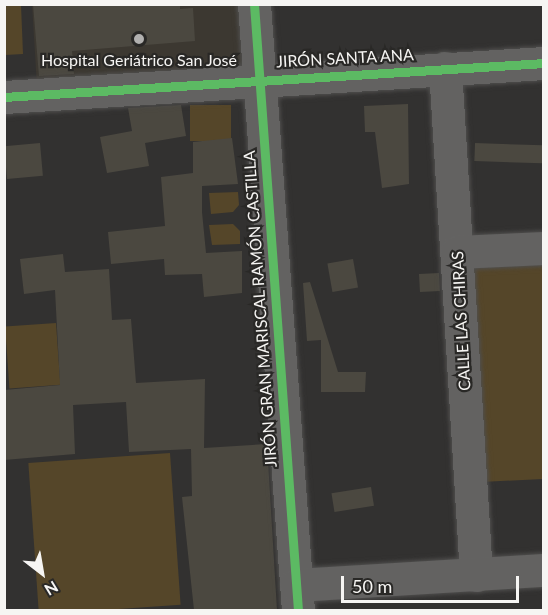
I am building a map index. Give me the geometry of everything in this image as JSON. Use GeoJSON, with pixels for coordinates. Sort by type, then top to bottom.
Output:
{"type":"FeatureCollection","features":[{"type":"Feature","properties":{"kind":"street","name":"JIRÓN GRAN MARISCAL RAMÓN CASTILLA"},"geometry":{"type":"LineString","coordinates":[[254,4],[297,598]]}},
{"type":"Feature","properties":{"kind":"street","name":"JIRÓN SANTA ANA"},"geometry":{"type":"LineString","coordinates":[[4,97],[259,77],[543,63]]}},
{"type":"Feature","properties":{"kind":"street","name":"CALLE LAS CHIRAS"},"geometry":{"type":"LineString","coordinates":[[445,68],[476,575]]}},
{"type":"Feature","properties":{"kind":"street"},"geometry":{"type":"LineString","coordinates":[[457,252],[543,248]]}},
{"type":"Feature","properties":{"kind":"street"},"geometry":{"type":"LineString","coordinates":[[297,598],[476,575],[543,570]]}},
{"type":"Feature","properties":{"kind":"shaded area"},"geometry":{"type":"Polygon","coordinates":[[[5,4],[21,5],[23,54],[5,55],[5,4]]]}},
{"type":"Feature","properties":{"kind":"shaded area","name":"Hospital Geriátrico San José"},"geometry":{"type":"Polygon","coordinates":[[[32,5],[242,5],[246,74],[37,87],[32,5]]]}},
{"type":"Feature","properties":{"kind":"shaded area"},"geometry":{"type":"Polygon","coordinates":[[[190,105],[231,105],[231,141],[190,141],[190,105]]]}},
{"type":"Feature","properties":{"kind":"shaded area"},"geometry":{"type":"Polygon","coordinates":[[[238,192],[239,205],[233,212],[211,214],[209,193],[238,192]]]}},
{"type":"Feature","properties":{"kind":"shaded area"},"geometry":{"type":"Polygon","coordinates":[[[233,224],[240,231],[240,244],[212,245],[209,225],[233,224]]]}},
{"type":"Feature","properties":{"kind":"shaded area"},"geometry":{"type":"Polygon","coordinates":[[[543,259],[543,479],[482,482],[472,262],[543,259]]]}},
{"type":"Feature","properties":{"kind":"shaded area"},"geometry":{"type":"Polygon","coordinates":[[[56,323],[60,385],[9,388],[5,327],[56,323]]]}},
{"type":"Feature","properties":{"kind":"shaded area"},"geometry":{"type":"Polygon","coordinates":[[[170,453],[181,605],[104,610],[39,610],[28,463],[170,453]]]}},
{"type":"Feature","properties":{"kind":"building"},"geometry":{"type":"Polygon","coordinates":[[[33,4],[180,4],[180,9],[193,8],[195,41],[72,51],[74,74],[39,76],[33,4]]]}},
{"type":"Feature","properties":{"kind":"building"},"geometry":{"type":"Polygon","coordinates":[[[408,104],[409,184],[382,188],[375,132],[365,132],[364,106],[408,104]]]}},
{"type":"Feature","properties":{"kind":"building"},"geometry":{"type":"Polygon","coordinates":[[[181,105],[186,136],[145,143],[149,166],[107,173],[100,137],[132,131],[128,108],[181,105]]]}},
{"type":"Feature","properties":{"kind":"building"},"geometry":{"type":"Polygon","coordinates":[[[232,138],[238,184],[202,186],[202,212],[206,253],[242,251],[242,293],[204,297],[202,274],[165,275],[164,259],[111,264],[108,232],[165,226],[161,177],[193,173],[193,142],[232,138]]]}},
{"type":"Feature","properties":{"kind":"building"},"geometry":{"type":"Polygon","coordinates":[[[40,143],[43,176],[7,179],[4,146],[40,143]]]}},
{"type":"Feature","properties":{"kind":"building"},"geometry":{"type":"Polygon","coordinates":[[[475,143],[543,145],[542,163],[474,161],[475,143]]]}},
{"type":"Feature","properties":{"kind":"building"},"geometry":{"type":"Polygon","coordinates":[[[63,254],[65,272],[109,269],[112,320],[131,319],[136,383],[205,379],[204,448],[267,444],[277,610],[194,610],[182,497],[192,496],[191,449],[129,452],[126,402],[73,405],[75,454],[4,460],[4,390],[60,385],[55,290],[24,294],[20,259],[63,254]]]}},
{"type":"Feature","properties":{"kind":"building"},"geometry":{"type":"Polygon","coordinates":[[[353,259],[358,288],[332,292],[327,264],[353,259]]]}},
{"type":"Feature","properties":{"kind":"building"},"geometry":{"type":"Polygon","coordinates":[[[439,273],[440,291],[420,292],[419,274],[439,273]]]}},
{"type":"Feature","properties":{"kind":"building"},"geometry":{"type":"Polygon","coordinates":[[[310,282],[338,372],[366,372],[365,392],[321,392],[321,340],[307,341],[303,283],[310,282]]]}},
{"type":"Feature","properties":{"kind":"building"},"geometry":{"type":"Polygon","coordinates":[[[371,487],[374,506],[334,512],[331,493],[371,487]]]}},
{"type":"Feature","properties":{"kind":"cycle path"},"geometry":{"type":"LineString","coordinates":[[254,4],[298,610]]}},
{"type":"Feature","properties":{"kind":"cycle path"},"geometry":{"type":"LineString","coordinates":[[4,97],[544,63]]}},
{"type":"Feature","properties":{"kind":"place","name":"Hospital Geriátrico San José"},"geometry":{"type":"Point","coordinates":[139,39]}}]}
